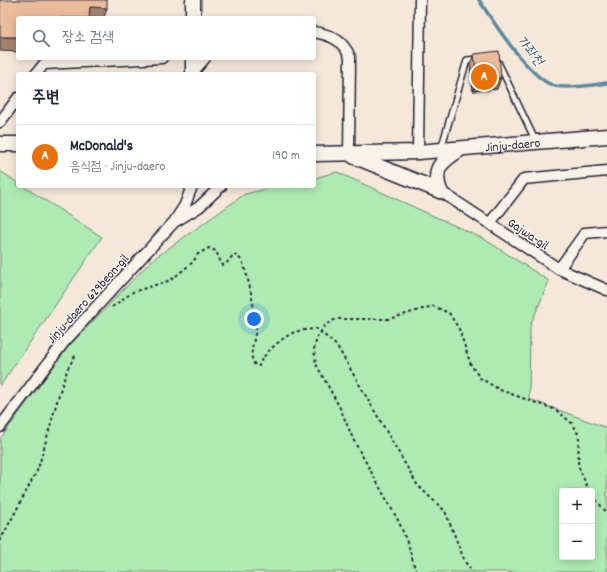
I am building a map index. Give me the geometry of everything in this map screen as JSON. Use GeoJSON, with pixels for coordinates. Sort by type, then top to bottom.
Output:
{"type":"FeatureCollection","features":[{"type":"Feature","properties":{"kind":"street"},"geometry":{"type":"LineString","coordinates":[[193,0],[193,16]]}},
{"type":"Feature","properties":{"kind":"street"},"geometry":{"type":"LineString","coordinates":[[418,152],[420,0]]}},
{"type":"Feature","properties":{"kind":"street"},"geometry":{"type":"LineString","coordinates":[[316,32],[330,35],[346,46],[350,57],[349,155],[440,191]]}},
{"type":"Feature","properties":{"kind":"street"},"geometry":{"type":"LineString","coordinates":[[38,72],[44,64],[123,60]]}},
{"type":"Feature","properties":{"kind":"street"},"geometry":{"type":"LineString","coordinates":[[193,60],[193,72]]}},
{"type":"Feature","properties":{"kind":"street"},"geometry":{"type":"LineString","coordinates":[[194,72],[203,60]]}},
{"type":"Feature","properties":{"kind":"street"},"geometry":{"type":"LineString","coordinates":[[0,122],[16,101]]}},
{"type":"Feature","properties":{"kind":"street","name":"Jinju-daero"},"geometry":{"type":"LineString","coordinates":[[316,154],[349,155],[418,152],[607,136]]}},
{"type":"Feature","properties":{"kind":"street"},"geometry":{"type":"LineString","coordinates":[[0,144],[16,144]]}},
{"type":"Feature","properties":{"kind":"street"},"geometry":{"type":"LineString","coordinates":[[440,191],[436,178],[439,168],[445,160],[460,149]]}},
{"type":"Feature","properties":{"kind":"street"},"geometry":{"type":"LineString","coordinates":[[490,223],[524,179],[607,172]]}},
{"type":"Feature","properties":{"kind":"street","name":"Jinju-daero 629beon-gil"},"geometry":{"type":"LineString","coordinates":[[0,426],[64,342],[174,222],[185,205],[191,188]]}},
{"type":"Feature","properties":{"kind":"street"},"geometry":{"type":"LineString","coordinates":[[174,222],[199,207],[219,188]]}},
{"type":"Feature","properties":{"kind":"street","name":"Gajwa-gil"},"geometry":{"type":"LineString","coordinates":[[440,191],[560,269],[607,290]]}},
{"type":"Feature","properties":{"kind":"street"},"geometry":{"type":"LineString","coordinates":[[560,269],[584,233],[607,232]]}},
{"type":"Feature","properties":{"kind":"lane"},"geometry":{"type":"LineString","coordinates":[[495,58],[536,142]]}},
{"type":"Feature","properties":{"kind":"lane"},"geometry":{"type":"LineString","coordinates":[[440,150],[467,60],[481,59]]}},
{"type":"Feature","properties":{"kind":"path"},"geometry":{"type":"LineString","coordinates":[[109,310],[133,292],[172,280],[193,262],[198,254],[209,248],[216,251],[222,265],[226,264],[234,254],[242,260],[254,310],[256,327],[252,347],[253,362],[255,366],[259,366],[260,359],[268,350],[294,332],[317,329],[337,346],[418,486],[445,511],[465,562],[473,572]]}},
{"type":"Feature","properties":{"kind":"path"},"geometry":{"type":"LineString","coordinates":[[416,572],[409,547],[399,522],[354,441],[340,408],[316,364],[314,349],[317,338],[325,325],[336,318],[389,319],[433,306],[440,307],[449,313],[459,329],[471,365],[480,378],[500,390],[556,410],[573,424],[579,436],[578,465],[588,488]]}},
{"type":"Feature","properties":{"kind":"path"},"geometry":{"type":"LineString","coordinates":[[0,541],[38,469],[60,391],[68,368],[76,354]]}},
{"type":"Feature","properties":{"kind":"path"},"geometry":{"type":"LineString","coordinates":[[595,499],[607,513]]}},
{"type":"Feature","properties":{"kind":"green space"},"geometry":{"type":"Polygon","coordinates":[[[0,171],[16,182],[16,188],[26,188],[102,237],[0,386],[0,171]]]}},
{"type":"Feature","properties":{"kind":"green space"},"geometry":{"type":"Polygon","coordinates":[[[337,172],[484,239],[549,281],[530,326],[529,399],[607,428],[607,572],[0,572],[0,439],[69,346],[152,260],[245,194],[270,188],[316,188],[316,177],[337,172]]]}},
{"type":"Feature","properties":{"kind":"building"},"geometry":{"type":"Polygon","coordinates":[[[0,0],[107,0],[107,8],[90,7],[89,16],[16,16],[16,37],[0,37],[0,0]]]}},
{"type":"Feature","properties":{"kind":"building"},"geometry":{"type":"Polygon","coordinates":[[[499,51],[501,78],[477,80],[474,54],[499,51]]]}},
{"type":"Feature","properties":{"kind":"waterway","name":"가좌천"},"geometry":{"type":"LineString","coordinates":[[479,0],[513,49],[545,82],[555,86],[568,87],[607,83]]}},
{"type":"Feature","properties":{"kind":"place","name":"McDonald's"},"geometry":{"type":"Point","coordinates":[484,77]}}]}
